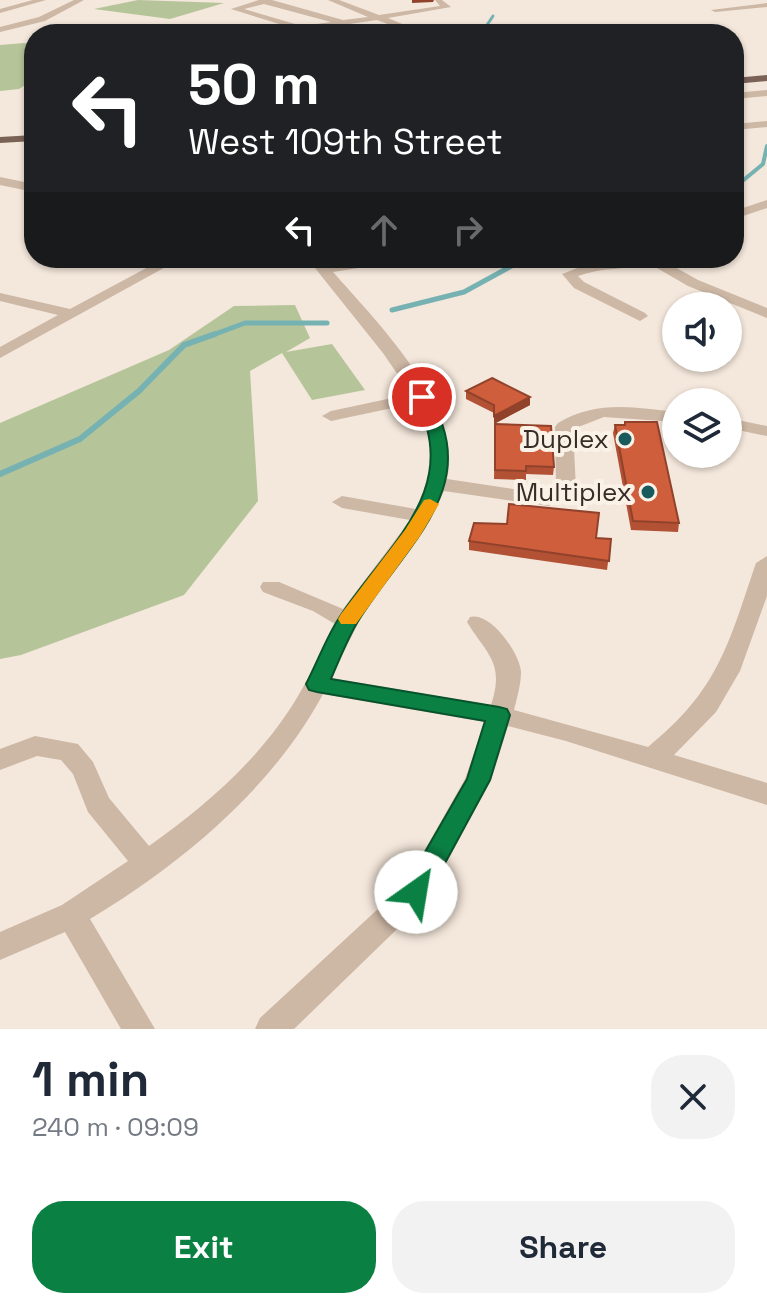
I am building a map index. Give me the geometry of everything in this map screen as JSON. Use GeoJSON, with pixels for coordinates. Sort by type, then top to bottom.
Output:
{"type":"FeatureCollection","features":[{"type":"Feature","properties":{"kind":"main road"},"geometry":{"type":"LineString","coordinates":[[744,71],[767,69]]}},
{"type":"Feature","properties":{"kind":"main road"},"geometry":{"type":"LineString","coordinates":[[744,80],[767,78]]}},
{"type":"Feature","properties":{"kind":"main road"},"geometry":{"type":"LineString","coordinates":[[0,129],[24,128]]}},
{"type":"Feature","properties":{"kind":"main road"},"geometry":{"type":"LineString","coordinates":[[0,140],[24,139]]}},
{"type":"Feature","properties":{"kind":"street"},"geometry":{"type":"LineString","coordinates":[[0,11],[42,0]]}},
{"type":"Feature","properties":{"kind":"street"},"geometry":{"type":"LineString","coordinates":[[0,21],[78,0]]}},
{"type":"Feature","properties":{"kind":"street"},"geometry":{"type":"LineString","coordinates":[[0,30],[42,19],[78,0]]}},
{"type":"Feature","properties":{"kind":"street"},"geometry":{"type":"LineString","coordinates":[[332,0],[397,24]]}},
{"type":"Feature","properties":{"kind":"street"},"geometry":{"type":"LineString","coordinates":[[752,0],[766,5]]}},
{"type":"Feature","properties":{"kind":"street"},"geometry":{"type":"LineString","coordinates":[[281,24],[235,9],[266,1],[344,24],[447,7],[438,1]]}},
{"type":"Feature","properties":{"kind":"street"},"geometry":{"type":"LineString","coordinates":[[715,10],[766,5]]}},
{"type":"Feature","properties":{"kind":"street"},"geometry":{"type":"LineString","coordinates":[[396,7],[405,13]]}},
{"type":"Feature","properties":{"kind":"street"},"geometry":{"type":"LineString","coordinates":[[744,95],[767,93]]}},
{"type":"Feature","properties":{"kind":"street"},"geometry":{"type":"LineString","coordinates":[[744,126],[767,124]]}},
{"type":"Feature","properties":{"kind":"street"},"geometry":{"type":"LineString","coordinates":[[0,181],[24,186]]}},
{"type":"Feature","properties":{"kind":"street"},"geometry":{"type":"LineString","coordinates":[[744,212],[767,204]]}},
{"type":"Feature","properties":{"kind":"street"},"geometry":{"type":"LineString","coordinates":[[0,353],[157,268]]}},
{"type":"Feature","properties":{"kind":"street"},"geometry":{"type":"LineString","coordinates":[[0,946],[71,915],[200,826],[236,793],[276,748],[317,684],[347,621],[422,516],[438,484],[441,445],[435,419],[422,397],[322,268]]}},
{"type":"Feature","properties":{"kind":"street"},"geometry":{"type":"LineString","coordinates":[[586,268],[569,274],[579,285],[640,316]]}},
{"type":"Feature","properties":{"kind":"street"},"geometry":{"type":"LineString","coordinates":[[668,268],[715,292]]}},
{"type":"Feature","properties":{"kind":"street"},"geometry":{"type":"LineString","coordinates":[[0,297],[73,314]]}},
{"type":"Feature","properties":{"kind":"street"},"geometry":{"type":"LineString","coordinates":[[742,304],[767,313]]}},
{"type":"Feature","properties":{"kind":"street"},"geometry":{"type":"LineString","coordinates":[[331,416],[422,397]]}},
{"type":"Feature","properties":{"kind":"street"},"geometry":{"type":"LineString","coordinates":[[438,484],[549,500],[566,489],[564,427],[580,415],[602,410],[662,416]]}},
{"type":"Feature","properties":{"kind":"street"},"geometry":{"type":"LineString","coordinates":[[742,426],[767,431]]}},
{"type":"Feature","properties":{"kind":"street"},"geometry":{"type":"LineString","coordinates":[[342,502],[422,516]]}},
{"type":"Feature","properties":{"kind":"street"},"geometry":{"type":"LineString","coordinates":[[653,758],[675,739],[720,688],[739,645],[767,563]]}},
{"type":"Feature","properties":{"kind":"street"},"geometry":{"type":"LineString","coordinates":[[271,587],[290,597],[321,606],[347,621]]}},
{"type":"Feature","properties":{"kind":"street"},"geometry":{"type":"LineString","coordinates":[[271,1029],[416,892],[478,780],[506,695],[509,670],[502,652],[478,622]]}},
{"type":"Feature","properties":{"kind":"street"},"geometry":{"type":"LineString","coordinates":[[317,684],[499,715],[767,794]]}},
{"type":"Feature","properties":{"kind":"street"},"geometry":{"type":"LineString","coordinates":[[0,760],[35,746],[69,751],[84,769],[98,804],[147,863]]}},
{"type":"Feature","properties":{"kind":"street"},"geometry":{"type":"LineString","coordinates":[[71,915],[139,1029]]}},
{"type":"Feature","properties":{"kind":"green space"},"geometry":{"type":"Polygon","coordinates":[[[138,0],[224,3],[170,19],[94,9],[138,0]]]}},
{"type":"Feature","properties":{"kind":"green space"},"geometry":{"type":"Polygon","coordinates":[[[24,43],[24,86],[19,89],[0,91],[0,45],[24,43]]]}},
{"type":"Feature","properties":{"kind":"green space"},"geometry":{"type":"Polygon","coordinates":[[[295,305],[310,338],[286,352],[332,344],[365,390],[312,400],[282,353],[250,371],[258,501],[184,595],[21,655],[0,659],[0,423],[169,350],[234,306],[295,305]]]}},
{"type":"Feature","properties":{"kind":"building","name":"Duplex"},"geometry":{"type":"Polygon","coordinates":[[[492,378],[530,397],[494,416],[494,405],[466,391],[492,378]]]}},
{"type":"Feature","properties":{"kind":"building"},"geometry":{"type":"Polygon","coordinates":[[[625,422],[657,422],[662,445],[662,468],[667,468],[679,523],[633,521],[615,425],[625,425],[625,422]]]}},
{"type":"Feature","properties":{"kind":"building"},"geometry":{"type":"Polygon","coordinates":[[[495,424],[551,426],[554,467],[526,466],[526,471],[495,470],[495,424]]]}},
{"type":"Feature","properties":{"kind":"building"},"geometry":{"type":"Polygon","coordinates":[[[509,504],[599,513],[596,538],[611,539],[609,561],[469,541],[474,523],[507,524],[509,504]]]}},
{"type":"Feature","properties":{"kind":"waterway"},"geometry":{"type":"LineString","coordinates":[[488,24],[493,16]]}},
{"type":"Feature","properties":{"kind":"waterway"},"geometry":{"type":"LineString","coordinates":[[744,180],[763,164],[767,146]]}},
{"type":"Feature","properties":{"kind":"waterway"},"geometry":{"type":"LineString","coordinates":[[392,310],[464,292],[508,268]]}},
{"type":"Feature","properties":{"kind":"waterway"},"geometry":{"type":"LineString","coordinates":[[210,336],[245,323],[327,323]]}},
{"type":"Feature","properties":{"kind":"waterway"},"geometry":{"type":"LineString","coordinates":[[0,474],[80,439],[139,391],[184,345],[215,334]]}},
{"type":"Feature","properties":{"kind":"slow traffic"},"geometry":{"type":"LineString","coordinates":[[349,619],[430,504]]}},
{"type":"Feature","properties":{"kind":"place","name":"Duplex"},"geometry":{"type":"Point","coordinates":[625,439]}},
{"type":"Feature","properties":{"kind":"place","name":"Multiplex"},"geometry":{"type":"Point","coordinates":[648,492]}},
{"type":"Feature","properties":{"kind":"route"},"geometry":{"type":"LineString","coordinates":[[416,892],[478,780],[499,715],[317,684],[347,621],[361,598],[413,532],[438,484],[441,445],[435,419],[422,397]]}}]}
